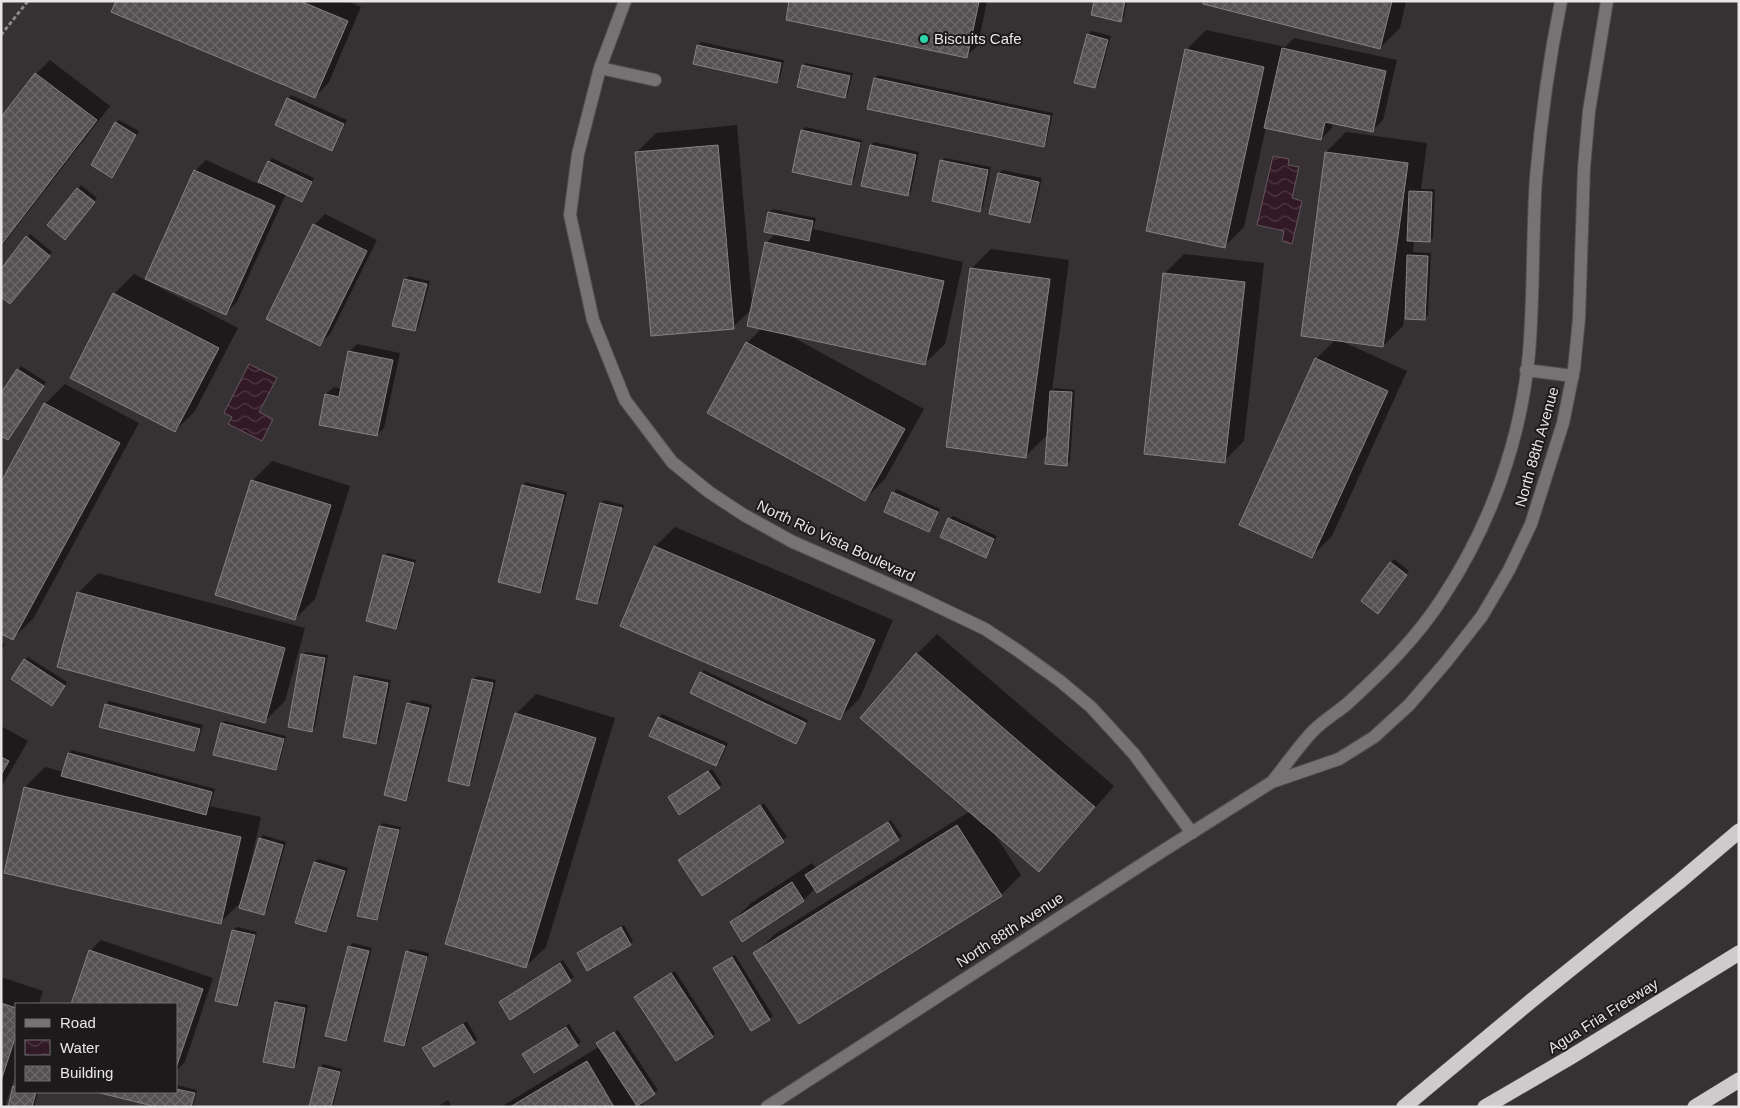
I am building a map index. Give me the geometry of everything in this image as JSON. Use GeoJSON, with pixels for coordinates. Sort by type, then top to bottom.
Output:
{"type":"FeatureCollection","features":[{"type":"Feature","properties":{"kind":"highway"},"geometry":{"type":"LineString","coordinates":[[1404,1107],[1531,1001],[1680,882],[1739,831]]}},
{"type":"Feature","properties":{"kind":"highway","name":"Agua Fria Freeway"},"geometry":{"type":"LineString","coordinates":[[1485,1107],[1569,1058],[1739,953]]}},
{"type":"Feature","properties":{"kind":"highway"},"geometry":{"type":"LineString","coordinates":[[1695,1107],[1739,1080]]}},
{"type":"Feature","properties":{"kind":"street","name":"North Rio Vista Boulevard"},"geometry":{"type":"LineString","coordinates":[[625,1],[600,68],[578,154],[570,215],[593,320],[625,400],[672,462],[744,516],[793,542],[948,610],[985,629],[1060,681],[1091,707],[1134,754],[1192,833]]}},
{"type":"Feature","properties":{"kind":"street","name":"North 88th Avenue"},"geometry":{"type":"LineString","coordinates":[[1272,782],[1313,731],[1345,705],[1386,667],[1416,633],[1442,599],[1466,561],[1485,522],[1514,440],[1529,354],[1536,178],[1543,107],[1552,44],[1561,1]]}},
{"type":"Feature","properties":{"kind":"street","name":"North 88th Avenue"},"geometry":{"type":"LineString","coordinates":[[766,1107],[1272,782],[1339,759],[1374,737],[1409,705],[1482,616],[1509,570],[1531,524],[1563,423],[1573,376],[1580,319],[1581,231],[1586,140],[1595,65],[1607,1]]}},
{"type":"Feature","properties":{"kind":"street"},"geometry":{"type":"LineString","coordinates":[[600,68],[655,80]]}},
{"type":"Feature","properties":{"kind":"street"},"geometry":{"type":"LineString","coordinates":[[1526,370],[1573,376]]}},
{"type":"Feature","properties":{"kind":"path"},"geometry":{"type":"LineString","coordinates":[[1,35],[28,1]]}},
{"type":"Feature","properties":{"kind":"water"},"geometry":{"type":"Polygon","coordinates":[[[1273,156],[1289,159],[1288,165],[1299,167],[1292,198],[1302,201],[1292,244],[1282,241],[1284,231],[1257,225],[1273,156]]]}},
{"type":"Feature","properties":{"kind":"water"},"geometry":{"type":"Polygon","coordinates":[[[249,364],[277,378],[259,412],[273,419],[262,441],[228,424],[232,417],[224,413],[249,364]]]}},
{"type":"Feature","properties":{"kind":"building"},"geometry":{"type":"Polygon","coordinates":[[[116,1],[300,1],[348,21],[315,98],[111,12],[116,1]]]}},
{"type":"Feature","properties":{"kind":"building","name":"Biscuits Cafe"},"geometry":{"type":"Polygon","coordinates":[[[789,1],[979,2],[967,58],[786,20],[789,1]]]}},
{"type":"Feature","properties":{"kind":"building"},"geometry":{"type":"Polygon","coordinates":[[[1094,1],[1125,1],[1121,22],[1091,15],[1094,1]]]}},
{"type":"Feature","properties":{"kind":"building"},"geometry":{"type":"Polygon","coordinates":[[[1203,1],[1392,1],[1380,49],[1203,4],[1203,1]]]}},
{"type":"Feature","properties":{"kind":"building"},"geometry":{"type":"Polygon","coordinates":[[[1087,34],[1108,40],[1095,88],[1074,83],[1087,34]]]}},
{"type":"Feature","properties":{"kind":"building"},"geometry":{"type":"Polygon","coordinates":[[[697,45],[781,63],[777,83],[693,64],[697,45]]]}},
{"type":"Feature","properties":{"kind":"building"},"geometry":{"type":"Polygon","coordinates":[[[1282,48],[1386,71],[1373,132],[1325,122],[1321,140],[1264,128],[1282,48]]]}},
{"type":"Feature","properties":{"kind":"building"},"geometry":{"type":"Polygon","coordinates":[[[1185,49],[1264,67],[1225,248],[1146,231],[1185,49]]]}},
{"type":"Feature","properties":{"kind":"building"},"geometry":{"type":"Polygon","coordinates":[[[802,65],[850,76],[845,98],[797,87],[802,65]]]}},
{"type":"Feature","properties":{"kind":"building"},"geometry":{"type":"Polygon","coordinates":[[[35,73],[97,120],[1,245],[1,117],[35,73]]]}},
{"type":"Feature","properties":{"kind":"building"},"geometry":{"type":"Polygon","coordinates":[[[874,78],[1050,116],[1044,147],[867,109],[874,78]]]}},
{"type":"Feature","properties":{"kind":"building"},"geometry":{"type":"Polygon","coordinates":[[[287,98],[344,124],[332,151],[275,125],[287,98]]]}},
{"type":"Feature","properties":{"kind":"building"},"geometry":{"type":"Polygon","coordinates":[[[115,122],[136,135],[112,178],[91,165],[115,122]]]}},
{"type":"Feature","properties":{"kind":"building"},"geometry":{"type":"Polygon","coordinates":[[[801,130],[860,143],[851,185],[792,172],[801,130]]]}},
{"type":"Feature","properties":{"kind":"building"},"geometry":{"type":"Polygon","coordinates":[[[718,145],[734,329],[651,336],[635,152],[718,145]]]}},
{"type":"Feature","properties":{"kind":"building"},"geometry":{"type":"Polygon","coordinates":[[[870,145],[916,155],[908,196],[861,186],[870,145]]]}},
{"type":"Feature","properties":{"kind":"building"},"geometry":{"type":"Polygon","coordinates":[[[1325,152],[1408,163],[1383,347],[1301,336],[1325,152]]]}},
{"type":"Feature","properties":{"kind":"building"},"geometry":{"type":"Polygon","coordinates":[[[940,160],[988,170],[980,212],[932,201],[940,160]]]}},
{"type":"Feature","properties":{"kind":"building"},"geometry":{"type":"Polygon","coordinates":[[[268,161],[312,182],[302,202],[258,182],[268,161]]]}},
{"type":"Feature","properties":{"kind":"building"},"geometry":{"type":"Polygon","coordinates":[[[194,170],[275,206],[226,315],[145,279],[194,170]]]}},
{"type":"Feature","properties":{"kind":"building"},"geometry":{"type":"Polygon","coordinates":[[[998,173],[1039,182],[1030,223],[989,214],[998,173]]]}},
{"type":"Feature","properties":{"kind":"building"},"geometry":{"type":"Polygon","coordinates":[[[77,188],[95,202],[65,240],[47,225],[77,188]]]}},
{"type":"Feature","properties":{"kind":"building"},"geometry":{"type":"Polygon","coordinates":[[[1409,191],[1432,192],[1430,242],[1407,241],[1409,191]]]}},
{"type":"Feature","properties":{"kind":"building"},"geometry":{"type":"Polygon","coordinates":[[[768,212],[813,221],[809,241],[764,232],[768,212]]]}},
{"type":"Feature","properties":{"kind":"building"},"geometry":{"type":"Polygon","coordinates":[[[313,224],[367,251],[320,346],[266,319],[313,224]]]}},
{"type":"Feature","properties":{"kind":"building"},"geometry":{"type":"Polygon","coordinates":[[[26,236],[50,256],[10,304],[1,297],[1,269],[26,236]]]}},
{"type":"Feature","properties":{"kind":"building"},"geometry":{"type":"Polygon","coordinates":[[[765,242],[944,281],[925,365],[747,326],[765,242]]]}},
{"type":"Feature","properties":{"kind":"building"},"geometry":{"type":"Polygon","coordinates":[[[1407,255],[1428,256],[1425,320],[1405,319],[1407,255]]]}},
{"type":"Feature","properties":{"kind":"building"},"geometry":{"type":"Polygon","coordinates":[[[970,268],[1050,279],[1026,458],[946,447],[970,268]]]}},
{"type":"Feature","properties":{"kind":"building"},"geometry":{"type":"Polygon","coordinates":[[[1163,273],[1245,282],[1225,463],[1144,454],[1163,273]]]}},
{"type":"Feature","properties":{"kind":"building"},"geometry":{"type":"Polygon","coordinates":[[[404,279],[427,284],[415,331],[392,326],[404,279]]]}},
{"type":"Feature","properties":{"kind":"building"},"geometry":{"type":"Polygon","coordinates":[[[113,293],[219,348],[175,432],[70,378],[113,293]]]}},
{"type":"Feature","properties":{"kind":"building"},"geometry":{"type":"Polygon","coordinates":[[[746,342],[905,429],[865,501],[707,413],[746,342]]]}},
{"type":"Feature","properties":{"kind":"building"},"geometry":{"type":"Polygon","coordinates":[[[348,351],[393,360],[377,436],[319,425],[325,394],[339,397],[348,351]]]}},
{"type":"Feature","properties":{"kind":"building"},"geometry":{"type":"Polygon","coordinates":[[[1315,358],[1388,391],[1312,558],[1239,525],[1315,358]]]}},
{"type":"Feature","properties":{"kind":"building"},"geometry":{"type":"Polygon","coordinates":[[[17,369],[44,386],[8,440],[1,436],[1,393],[17,369]]]}},
{"type":"Feature","properties":{"kind":"building"},"geometry":{"type":"Polygon","coordinates":[[[1050,391],[1072,392],[1067,466],[1045,464],[1050,391]]]}},
{"type":"Feature","properties":{"kind":"building"},"geometry":{"type":"Polygon","coordinates":[[[44,403],[120,443],[13,640],[1,634],[1,482],[44,403]]]}},
{"type":"Feature","properties":{"kind":"building"},"geometry":{"type":"Polygon","coordinates":[[[251,480],[331,505],[295,620],[215,595],[251,480]]]}},
{"type":"Feature","properties":{"kind":"building"},"geometry":{"type":"Polygon","coordinates":[[[522,485],[564,495],[540,593],[498,582],[522,485]]]}},
{"type":"Feature","properties":{"kind":"building"},"geometry":{"type":"Polygon","coordinates":[[[892,492],[938,512],[929,532],[884,512],[892,492]]]}},
{"type":"Feature","properties":{"kind":"building"},"geometry":{"type":"Polygon","coordinates":[[[600,503],[622,508],[597,604],[576,599],[600,503]]]}},
{"type":"Feature","properties":{"kind":"building"},"geometry":{"type":"Polygon","coordinates":[[[948,518],[994,539],[986,558],[940,537],[948,518]]]}},
{"type":"Feature","properties":{"kind":"building"},"geometry":{"type":"Polygon","coordinates":[[[654,546],[875,640],[840,720],[620,626],[654,546]]]}},
{"type":"Feature","properties":{"kind":"building"},"geometry":{"type":"Polygon","coordinates":[[[383,555],[414,563],[396,629],[366,621],[383,555]]]}},
{"type":"Feature","properties":{"kind":"building"},"geometry":{"type":"Polygon","coordinates":[[[1390,562],[1407,575],[1378,614],[1361,601],[1390,562]]]}},
{"type":"Feature","properties":{"kind":"building"},"geometry":{"type":"Polygon","coordinates":[[[77,592],[285,648],[265,723],[57,667],[77,592]]]}},
{"type":"Feature","properties":{"kind":"building"},"geometry":{"type":"Polygon","coordinates":[[[916,653],[1095,807],[1039,872],[860,718],[916,653]]]}},
{"type":"Feature","properties":{"kind":"building"},"geometry":{"type":"Polygon","coordinates":[[[301,654],[325,658],[312,732],[288,727],[301,654]]]}},
{"type":"Feature","properties":{"kind":"building"},"geometry":{"type":"Polygon","coordinates":[[[24,659],[65,686],[52,706],[11,679],[24,659]]]}},
{"type":"Feature","properties":{"kind":"building"},"geometry":{"type":"Polygon","coordinates":[[[700,672],[806,723],[796,744],[690,693],[700,672]]]}},
{"type":"Feature","properties":{"kind":"building"},"geometry":{"type":"Polygon","coordinates":[[[354,676],[388,683],[376,744],[343,737],[354,676]]]}},
{"type":"Feature","properties":{"kind":"building"},"geometry":{"type":"Polygon","coordinates":[[[472,679],[493,683],[469,786],[448,781],[472,679]]]}},
{"type":"Feature","properties":{"kind":"building"},"geometry":{"type":"Polygon","coordinates":[[[407,703],[429,708],[406,801],[384,795],[407,703]]]}},
{"type":"Feature","properties":{"kind":"building"},"geometry":{"type":"Polygon","coordinates":[[[105,704],[200,729],[194,751],[99,727],[105,704]]]}},
{"type":"Feature","properties":{"kind":"building"},"geometry":{"type":"Polygon","coordinates":[[[515,713],[596,738],[526,968],[445,944],[515,713]]]}},
{"type":"Feature","properties":{"kind":"building"},"geometry":{"type":"Polygon","coordinates":[[[658,717],[725,746],[716,766],[649,736],[658,717]]]}},
{"type":"Feature","properties":{"kind":"building"},"geometry":{"type":"Polygon","coordinates":[[[221,723],[284,739],[276,770],[213,755],[221,723]]]}},
{"type":"Feature","properties":{"kind":"building"},"geometry":{"type":"Polygon","coordinates":[[[68,753],[212,792],[206,815],[61,776],[68,753]]]}},
{"type":"Feature","properties":{"kind":"building"},"geometry":{"type":"Polygon","coordinates":[[[1,757],[9,761],[1,775],[1,757]]]}},
{"type":"Feature","properties":{"kind":"building"},"geometry":{"type":"Polygon","coordinates":[[[708,771],[720,788],[679,815],[668,797],[708,771]]]}},
{"type":"Feature","properties":{"kind":"building"},"geometry":{"type":"Polygon","coordinates":[[[24,787],[241,837],[221,924],[4,873],[24,787]]]}},
{"type":"Feature","properties":{"kind":"building"},"geometry":{"type":"Polygon","coordinates":[[[760,805],[784,842],[702,896],[678,860],[760,805]]]}},
{"type":"Feature","properties":{"kind":"building"},"geometry":{"type":"Polygon","coordinates":[[[888,822],[899,840],[817,893],[805,875],[888,822]]]}},
{"type":"Feature","properties":{"kind":"building"},"geometry":{"type":"Polygon","coordinates":[[[957,825],[1002,896],[799,1024],[753,953],[957,825]]]}},
{"type":"Feature","properties":{"kind":"building"},"geometry":{"type":"Polygon","coordinates":[[[379,826],[399,830],[377,920],[357,916],[379,826]]]}},
{"type":"Feature","properties":{"kind":"building"},"geometry":{"type":"Polygon","coordinates":[[[259,838],[283,845],[264,915],[239,908],[259,838]]]}},
{"type":"Feature","properties":{"kind":"building"},"geometry":{"type":"Polygon","coordinates":[[[314,862],[345,871],[326,932],[295,923],[314,862]]]}},
{"type":"Feature","properties":{"kind":"building"},"geometry":{"type":"Polygon","coordinates":[[[792,882],[804,901],[742,942],[730,922],[792,882]]]}},
{"type":"Feature","properties":{"kind":"building"},"geometry":{"type":"Polygon","coordinates":[[[621,927],[631,945],[587,971],[577,953],[621,927]]]}},
{"type":"Feature","properties":{"kind":"building"},"geometry":{"type":"Polygon","coordinates":[[[232,930],[255,935],[237,1006],[215,1001],[232,930]]]}},
{"type":"Feature","properties":{"kind":"building"},"geometry":{"type":"Polygon","coordinates":[[[348,946],[369,951],[346,1041],[325,1036],[348,946]]]}},
{"type":"Feature","properties":{"kind":"building"},"geometry":{"type":"Polygon","coordinates":[[[89,950],[203,989],[178,1062],[178,1003],[71,1003],[89,950]]]}},
{"type":"Feature","properties":{"kind":"building"},"geometry":{"type":"Polygon","coordinates":[[[406,951],[427,957],[404,1046],[384,1041],[406,951]]]}},
{"type":"Feature","properties":{"kind":"building"},"geometry":{"type":"Polygon","coordinates":[[[732,957],[770,1020],[751,1031],[713,968],[732,957]]]}},
{"type":"Feature","properties":{"kind":"building"},"geometry":{"type":"Polygon","coordinates":[[[560,963],[571,981],[510,1020],[499,1002],[560,963]]]}},
{"type":"Feature","properties":{"kind":"building"},"geometry":{"type":"Polygon","coordinates":[[[671,973],[713,1037],[676,1061],[634,997],[671,973]]]}},
{"type":"Feature","properties":{"kind":"building"},"geometry":{"type":"Polygon","coordinates":[[[275,1002],[305,1008],[294,1068],[263,1062],[275,1002]]]}},
{"type":"Feature","properties":{"kind":"building"},"geometry":{"type":"Polygon","coordinates":[[[1,1003],[15,1008],[15,1038],[1,1081],[1,1003]]]}},
{"type":"Feature","properties":{"kind":"building"},"geometry":{"type":"Polygon","coordinates":[[[463,1024],[475,1043],[434,1067],[422,1048],[463,1024]]]}},
{"type":"Feature","properties":{"kind":"building"},"geometry":{"type":"Polygon","coordinates":[[[566,1027],[578,1046],[534,1073],[522,1054],[566,1027]]]}},
{"type":"Feature","properties":{"kind":"building"},"geometry":{"type":"Polygon","coordinates":[[[614,1032],[655,1094],[637,1106],[596,1043],[614,1032]]]}},
{"type":"Feature","properties":{"kind":"building"},"geometry":{"type":"Polygon","coordinates":[[[587,1061],[614,1107],[510,1107],[545,1086],[587,1061]]]}},
{"type":"Feature","properties":{"kind":"building"},"geometry":{"type":"Polygon","coordinates":[[[319,1067],[340,1072],[331,1107],[309,1107],[319,1067]]]}},
{"type":"Feature","properties":{"kind":"building"},"geometry":{"type":"Polygon","coordinates":[[[13,1086],[15,1087],[15,1093],[36,1093],[32,1107],[8,1107],[13,1086]]]}},
{"type":"Feature","properties":{"kind":"building"},"geometry":{"type":"Polygon","coordinates":[[[178,1089],[195,1093],[191,1107],[157,1107],[100,1093],[178,1093],[178,1089]]]}},
{"type":"Feature","properties":{"kind":"place","name":"Biscuits Cafe"},"geometry":{"type":"Point","coordinates":[924,39]}}]}
